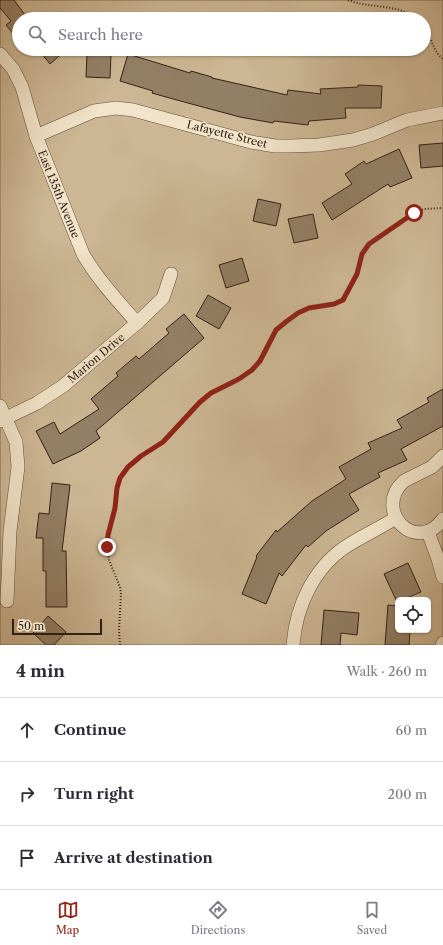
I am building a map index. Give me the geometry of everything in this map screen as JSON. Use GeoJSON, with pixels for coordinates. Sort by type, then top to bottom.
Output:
{"type":"FeatureCollection","features":[{"type":"Feature","properties":{"kind":"street","name":"East 135th Avenue"},"geometry":{"type":"LineString","coordinates":[[0,54],[12,69],[22,87],[36,136],[83,254],[92,270],[137,323]]}},
{"type":"Feature","properties":{"kind":"street","name":"Lafayette Street"},"geometry":{"type":"LineString","coordinates":[[36,136],[85,114],[94,111],[116,108],[133,110],[251,142],[275,146],[319,145],[353,140],[408,120],[443,113]]}},
{"type":"Feature","properties":{"kind":"street","name":"Marion Drive"},"geometry":{"type":"LineString","coordinates":[[3,419],[36,403],[63,386],[137,323],[163,298],[171,274]]}},
{"type":"Feature","properties":{"kind":"street"},"geometry":{"type":"LineString","coordinates":[[0,406],[3,419],[16,442],[18,467],[10,531],[7,601]]}},
{"type":"Feature","properties":{"kind":"street"},"geometry":{"type":"LineString","coordinates":[[443,456],[432,467],[400,484],[394,495],[392,507],[399,523],[408,530],[417,533],[428,532],[438,525],[443,519]]}},
{"type":"Feature","properties":{"kind":"street"},"geometry":{"type":"LineString","coordinates":[[293,645],[295,627],[299,612],[312,584],[331,558],[349,544],[396,518]]}},
{"type":"Feature","properties":{"kind":"street"},"geometry":{"type":"LineString","coordinates":[[428,532],[443,578]]}},
{"type":"Feature","properties":{"kind":"path"},"geometry":{"type":"LineString","coordinates":[[348,0],[357,4],[389,7],[405,12]]}},
{"type":"Feature","properties":{"kind":"path"},"geometry":{"type":"LineString","coordinates":[[431,39],[432,46],[437,54],[443,59]]}},
{"type":"Feature","properties":{"kind":"path"},"geometry":{"type":"LineString","coordinates":[[120,645],[119,631],[121,594],[120,587],[109,560],[107,547],[108,535],[115,508],[117,488],[120,478],[128,467],[141,456],[163,442],[200,402],[211,393],[239,379],[252,370],[260,361],[276,330],[287,321],[298,313],[309,308],[334,304],[343,300],[357,274],[362,254],[369,244],[414,213],[424,209],[443,208]]}},
{"type":"Feature","properties":{"kind":"shaded area"},"geometry":{"type":"Polygon","coordinates":[[[0,0],[443,0],[443,645],[0,645],[0,0]]]}},
{"type":"Feature","properties":{"kind":"building"},"geometry":{"type":"Polygon","coordinates":[[[0,0],[14,0],[23,12],[12,12],[12,32],[6,25],[11,21],[0,8],[0,0]]]}},
{"type":"Feature","properties":{"kind":"building"},"geometry":{"type":"Polygon","coordinates":[[[44,56],[59,56],[50,64],[44,56]]]}},
{"type":"Feature","properties":{"kind":"building"},"geometry":{"type":"Polygon","coordinates":[[[87,56],[111,56],[110,78],[86,77],[87,56]]]}},
{"type":"Feature","properties":{"kind":"building"},"geometry":{"type":"Polygon","coordinates":[[[127,56],[135,56],[190,73],[191,71],[212,78],[287,95],[288,90],[321,94],[320,89],[358,87],[358,85],[382,86],[381,108],[345,108],[346,118],[309,121],[308,125],[274,121],[273,123],[240,117],[152,93],[153,91],[120,81],[127,56]]]}},
{"type":"Feature","properties":{"kind":"building"},"geometry":{"type":"Polygon","coordinates":[[[443,143],[443,166],[421,168],[419,145],[443,143]]]}},
{"type":"Feature","properties":{"kind":"building"},"geometry":{"type":"Polygon","coordinates":[[[399,149],[412,178],[390,187],[388,184],[332,220],[322,203],[352,184],[345,174],[364,161],[366,164],[399,149]]]}},
{"type":"Feature","properties":{"kind":"building"},"geometry":{"type":"Polygon","coordinates":[[[258,199],[281,204],[276,226],[253,221],[258,199]]]}},
{"type":"Feature","properties":{"kind":"building"},"geometry":{"type":"Polygon","coordinates":[[[313,214],[318,238],[294,243],[288,219],[313,214]]]}},
{"type":"Feature","properties":{"kind":"building"},"geometry":{"type":"Polygon","coordinates":[[[242,258],[249,281],[226,288],[219,265],[242,258]]]}},
{"type":"Feature","properties":{"kind":"building"},"geometry":{"type":"Polygon","coordinates":[[[208,295],[231,308],[219,329],[196,316],[208,295]]]}},
{"type":"Feature","properties":{"kind":"building"},"geometry":{"type":"Polygon","coordinates":[[[184,314],[204,338],[96,431],[100,438],[81,451],[53,464],[36,431],[54,422],[60,434],[99,409],[91,399],[118,376],[116,373],[136,356],[139,359],[169,333],[166,329],[184,314]]]}},
{"type":"Feature","properties":{"kind":"building"},"geometry":{"type":"Polygon","coordinates":[[[443,389],[443,426],[401,449],[407,460],[378,473],[380,477],[349,494],[359,510],[326,531],[308,547],[306,545],[282,576],[279,573],[266,604],[242,594],[257,557],[256,556],[276,530],[277,532],[312,501],[346,479],[339,467],[371,449],[368,443],[402,428],[397,420],[429,402],[427,398],[443,389]]]}},
{"type":"Feature","properties":{"kind":"building"},"geometry":{"type":"Polygon","coordinates":[[[52,483],[70,485],[62,551],[66,551],[67,607],[46,607],[46,571],[43,571],[43,538],[36,538],[39,513],[49,514],[52,483]]]}},
{"type":"Feature","properties":{"kind":"building"},"geometry":{"type":"Polygon","coordinates":[[[408,563],[421,592],[409,597],[395,598],[384,574],[408,563]]]}},
{"type":"Feature","properties":{"kind":"building"},"geometry":{"type":"Polygon","coordinates":[[[388,605],[395,606],[395,633],[410,633],[409,645],[385,645],[388,605]]]}},
{"type":"Feature","properties":{"kind":"building"},"geometry":{"type":"Polygon","coordinates":[[[324,610],[359,613],[357,635],[341,633],[340,645],[321,645],[324,610]]]}},
{"type":"Feature","properties":{"kind":"building"},"geometry":{"type":"Polygon","coordinates":[[[48,616],[66,632],[54,645],[46,645],[33,633],[48,616]]]}},
{"type":"Feature","properties":{"kind":"route"},"geometry":{"type":"LineString","coordinates":[[107,547],[108,535],[115,508],[117,488],[120,478],[128,467],[141,456],[163,442],[200,402],[211,393],[239,379],[252,370],[260,361],[270,339],[276,330],[287,321],[298,313],[309,308],[334,304],[343,300],[357,274],[358,264],[362,254],[369,244],[380,238],[414,213]]}}]}
